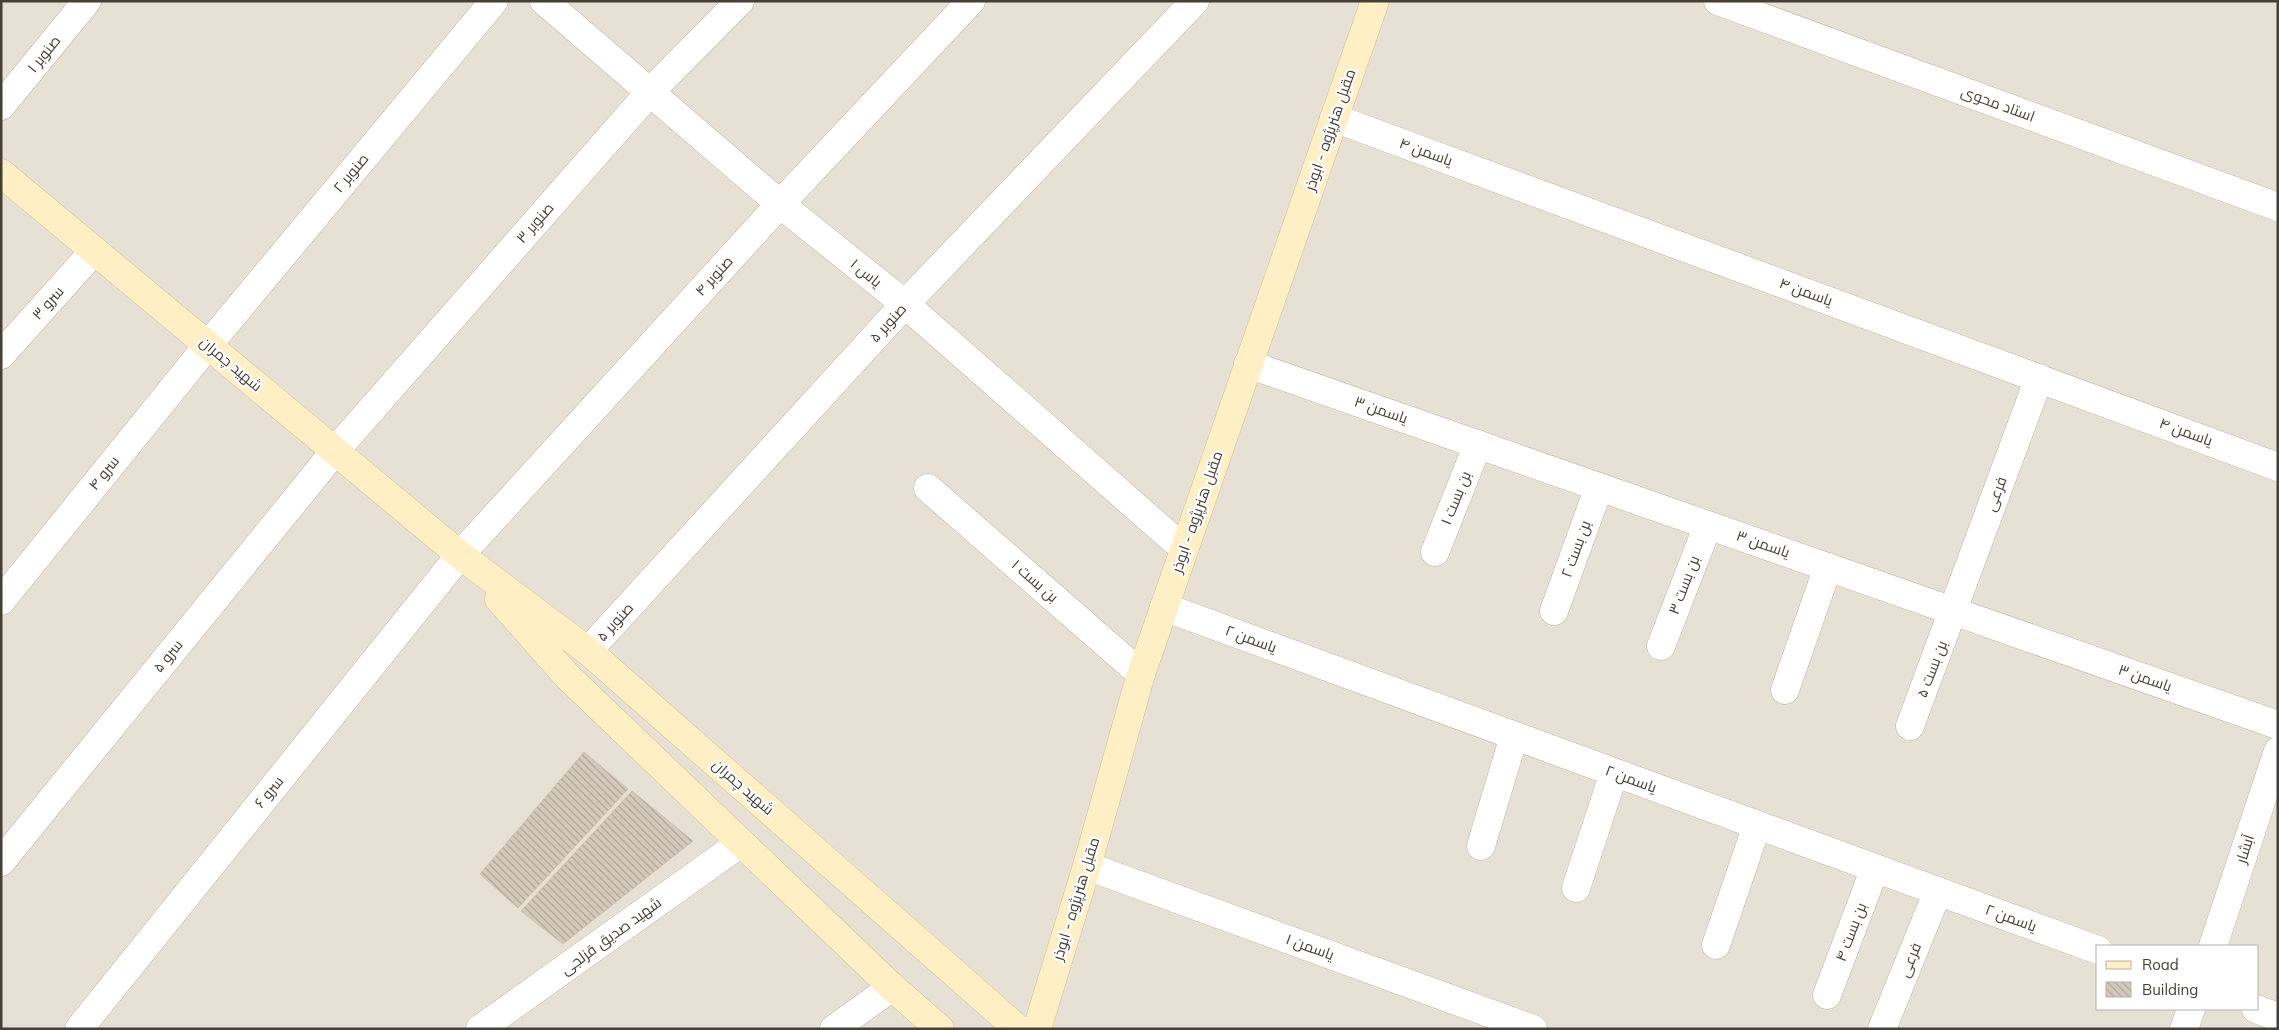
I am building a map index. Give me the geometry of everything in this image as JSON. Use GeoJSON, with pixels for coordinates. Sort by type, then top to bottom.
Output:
{"type":"FeatureCollection","features":[{"type":"Feature","properties":{"kind":"main road","name":"مقبل هنرپژوه - ابوذر"},"geometry":{"type":"LineString","coordinates":[[1037,1029],[1087,866],[1141,674],[1375,1]]}},
{"type":"Feature","properties":{"kind":"main road","name":"شهید چمران"},"geometry":{"type":"LineString","coordinates":[[1,173],[460,555],[588,651],[1018,1029]]}},
{"type":"Feature","properties":{"kind":"main road","name":"شهید چمران"},"geometry":{"type":"LineString","coordinates":[[460,555],[567,676],[892,987],[940,1029]]}},
{"type":"Feature","properties":{"kind":"street","name":"صنوبر ۱"},"geometry":{"type":"LineString","coordinates":[[1,106],[87,1]]}},
{"type":"Feature","properties":{"kind":"street","name":"صنوبر ۲"},"geometry":{"type":"LineString","coordinates":[[208,345],[494,1]]}},
{"type":"Feature","properties":{"kind":"street","name":"یاس ۱"},"geometry":{"type":"LineString","coordinates":[[544,1],[780,204],[905,304],[1184,550]]}},
{"type":"Feature","properties":{"kind":"street","name":"صنوبر ۳"},"geometry":{"type":"LineString","coordinates":[[335,451],[650,92],[740,1]]}},
{"type":"Feature","properties":{"kind":"street","name":"صنوبر ۴"},"geometry":{"type":"LineString","coordinates":[[460,555],[780,204],[971,1]]}},
{"type":"Feature","properties":{"kind":"street","name":"صنوبر ۵"},"geometry":{"type":"LineString","coordinates":[[588,651],[905,304],[1195,1]]}},
{"type":"Feature","properties":{"kind":"street","name":"استاد محوی"},"geometry":{"type":"LineString","coordinates":[[1718,1],[2278,207]]}},
{"type":"Feature","properties":{"kind":"street","name":"یاسمن ۴"},"geometry":{"type":"LineString","coordinates":[[1334,118],[2278,466]]}},
{"type":"Feature","properties":{"kind":"street","name":"سرو ۳"},"geometry":{"type":"LineString","coordinates":[[1,355],[94,250]]}},
{"type":"Feature","properties":{"kind":"street","name":"سرو ۴"},"geometry":{"type":"LineString","coordinates":[[1,601],[208,345]]}},
{"type":"Feature","properties":{"kind":"street","name":"یاسمن ۳"},"geometry":{"type":"LineString","coordinates":[[1248,364],[2278,725]]}},
{"type":"Feature","properties":{"kind":"street","name":"فرعی"},"geometry":{"type":"LineString","coordinates":[[1954,611],[2039,378]]}},
{"type":"Feature","properties":{"kind":"street","name":"بن بست ۱"},"geometry":{"type":"LineString","coordinates":[[1435,552],[1478,444]]}},
{"type":"Feature","properties":{"kind":"street","name":"سرو ۵"},"geometry":{"type":"LineString","coordinates":[[1,862],[335,451]]}},
{"type":"Feature","properties":{"kind":"street","name":"بن بست ۲"},"geometry":{"type":"LineString","coordinates":[[1554,610],[1599,487]]}},
{"type":"Feature","properties":{"kind":"street","name":"بن بست ۱"},"geometry":{"type":"LineString","coordinates":[[928,488],[1141,674]]}},
{"type":"Feature","properties":{"kind":"street","name":"بن بست ۳"},"geometry":{"type":"LineString","coordinates":[[1661,646],[1708,525]]}},
{"type":"Feature","properties":{"kind":"street","name":"سرو ۶"},"geometry":{"type":"LineString","coordinates":[[79,1029],[460,555]]}},
{"type":"Feature","properties":{"kind":"street"},"geometry":{"type":"LineString","coordinates":[[1785,690],[1828,567]]}},
{"type":"Feature","properties":{"kind":"street","name":"یاسمن ۲"},"geometry":{"type":"LineString","coordinates":[[1164,607],[2096,949]]}},
{"type":"Feature","properties":{"kind":"street","name":"بن بست ۵"},"geometry":{"type":"LineString","coordinates":[[1910,726],[1954,611]]}},
{"type":"Feature","properties":{"kind":"street"},"geometry":{"type":"LineString","coordinates":[[1481,846],[1514,736]]}},
{"type":"Feature","properties":{"kind":"street","name":"آبشار"},"geometry":{"type":"LineString","coordinates":[[2213,945],[2278,751]]}},
{"type":"Feature","properties":{"kind":"street"},"geometry":{"type":"LineString","coordinates":[[1576,888],[1614,773]]}},
{"type":"Feature","properties":{"kind":"street"},"geometry":{"type":"LineString","coordinates":[[1716,945],[1757,825]]}},
{"type":"Feature","properties":{"kind":"street","name":"شهید صدیق قزلجی"},"geometry":{"type":"LineString","coordinates":[[480,1029],[741,843]]}},
{"type":"Feature","properties":{"kind":"street","name":"یاسمن ۱"},"geometry":{"type":"LineString","coordinates":[[1087,866],[1533,1029]]}},
{"type":"Feature","properties":{"kind":"street","name":"بن بست ۴"},"geometry":{"type":"LineString","coordinates":[[1828,995],[1875,868]]}},
{"type":"Feature","properties":{"kind":"street","name":"فرعی"},"geometry":{"type":"LineString","coordinates":[[1882,1029],[1938,892]]}},
{"type":"Feature","properties":{"kind":"street"},"geometry":{"type":"LineString","coordinates":[[834,1029],[892,987]]}},
{"type":"Feature","properties":{"kind":"street"},"geometry":{"type":"LineString","coordinates":[[2184,1029],[2191,1010]]}},
{"type":"Feature","properties":{"kind":"street"},"geometry":{"type":"LineString","coordinates":[[2259,1010],[2278,1017]]}},
{"type":"Feature","properties":{"kind":"shaded area"},"geometry":{"type":"Polygon","coordinates":[[[1,1],[2278,1],[2278,1029],[1,1029],[1,1]]]}},
{"type":"Feature","properties":{"kind":"building"},"geometry":{"type":"Polygon","coordinates":[[[584,752],[628,789],[518,908],[480,874],[584,752]]]}},
{"type":"Feature","properties":{"kind":"building"},"geometry":{"type":"Polygon","coordinates":[[[632,791],[693,841],[563,944],[521,911],[632,791]]]}}]}
